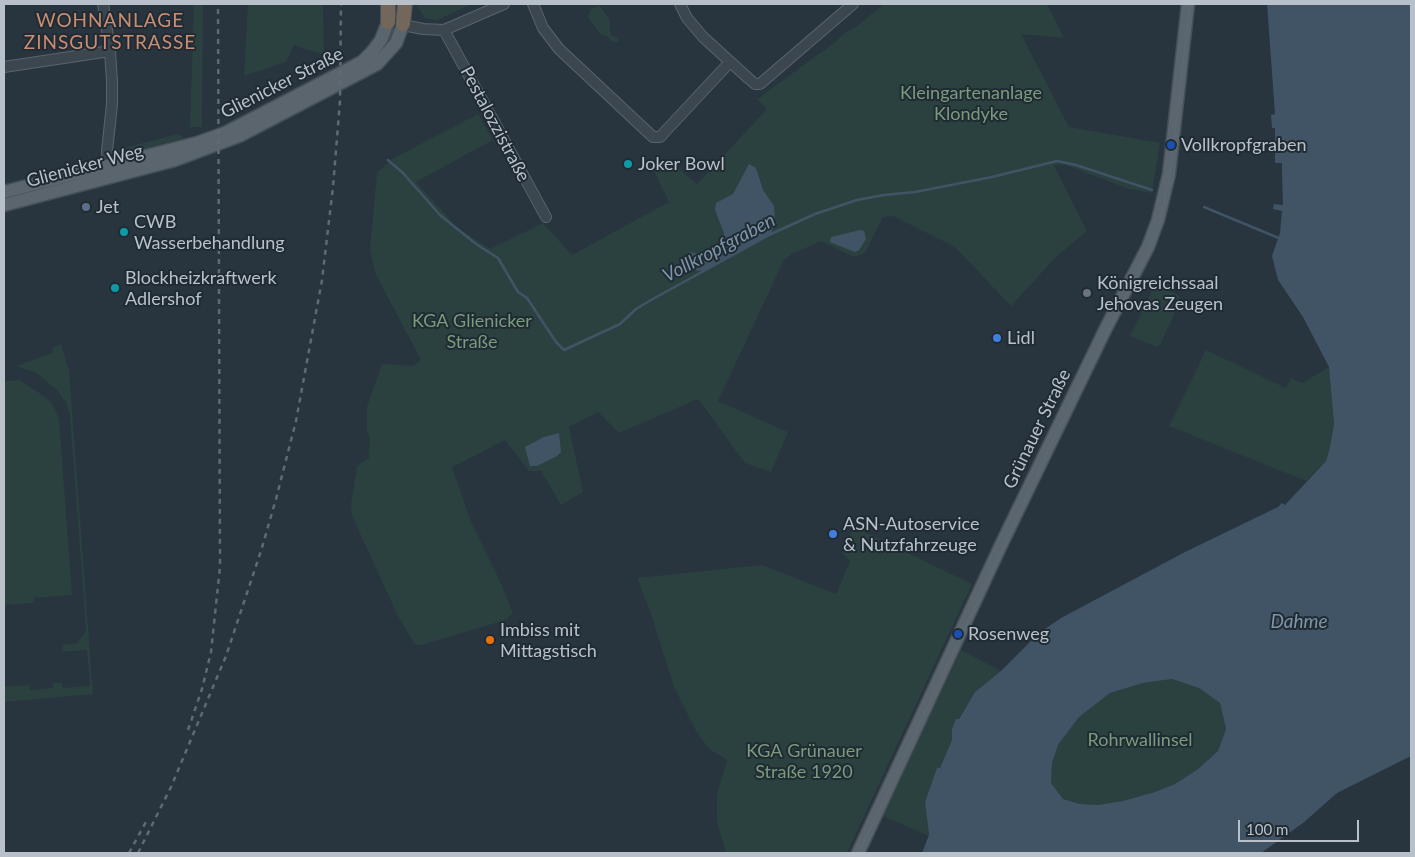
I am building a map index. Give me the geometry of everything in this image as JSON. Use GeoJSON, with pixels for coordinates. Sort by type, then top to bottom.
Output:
{"type":"FeatureCollection","features":[{"type":"Feature","properties":{"kind":"highway"},"geometry":{"type":"LineString","coordinates":[[388,4],[388,22]]}},
{"type":"Feature","properties":{"kind":"highway"},"geometry":{"type":"LineString","coordinates":[[403,24],[405,4]]}},
{"type":"Feature","properties":{"kind":"main road","name":"Grünauer Straße"},"geometry":{"type":"LineString","coordinates":[[858,853],[1001,545],[1106,328],[1148,247],[1158,220],[1169,174],[1188,4]]}},
{"type":"Feature","properties":{"kind":"main road","name":"Glienicker Straße"},"geometry":{"type":"LineString","coordinates":[[158,153],[197,143],[225,133],[356,66],[372,52],[381,40],[388,22]]}},
{"type":"Feature","properties":{"kind":"main road","name":"Glienicker Straße"},"geometry":{"type":"LineString","coordinates":[[175,160],[239,136],[377,64],[396,42],[403,24]]}},
{"type":"Feature","properties":{"kind":"main road","name":"Glienicker Weg"},"geometry":{"type":"LineString","coordinates":[[4,192],[158,153]]}},
{"type":"Feature","properties":{"kind":"main road","name":"Glienicker Weg"},"geometry":{"type":"LineString","coordinates":[[4,205],[175,160]]}},
{"type":"Feature","properties":{"kind":"street"},"geometry":{"type":"LineString","coordinates":[[103,4],[110,51],[112,104],[107,152],[108,166]]}},
{"type":"Feature","properties":{"kind":"street"},"geometry":{"type":"LineString","coordinates":[[388,22],[444,30],[504,4]]}},
{"type":"Feature","properties":{"kind":"street"},"geometry":{"type":"LineString","coordinates":[[532,4],[543,28],[558,48],[653,137],[660,137],[730,62]]}},
{"type":"Feature","properties":{"kind":"street"},"geometry":{"type":"LineString","coordinates":[[680,4],[693,25],[754,84],[760,84],[853,4]]}},
{"type":"Feature","properties":{"kind":"street","name":"Pestalozzistraße"},"geometry":{"type":"LineString","coordinates":[[444,30],[546,217]]}},
{"type":"Feature","properties":{"kind":"street"},"geometry":{"type":"LineString","coordinates":[[4,67],[110,51]]}},
{"type":"Feature","properties":{"kind":"green space"},"geometry":{"type":"Polygon","coordinates":[[[194,4],[203,4],[202,127],[190,127],[194,4]]]}},
{"type":"Feature","properties":{"kind":"green space"},"geometry":{"type":"Polygon","coordinates":[[[248,4],[323,4],[324,55],[294,45],[286,62],[244,76],[248,4]]]}},
{"type":"Feature","properties":{"kind":"green space"},"geometry":{"type":"Polygon","coordinates":[[[418,4],[472,4],[437,20],[425,18],[418,8],[418,4]]]}},
{"type":"Feature","properties":{"kind":"green space"},"geometry":{"type":"Polygon","coordinates":[[[884,4],[1047,4],[1064,38],[1021,34],[1069,127],[1160,143],[1152,193],[1126,188],[1066,165],[1054,165],[1087,231],[1056,257],[1011,306],[955,247],[893,216],[883,217],[865,253],[854,257],[821,241],[792,254],[784,260],[718,401],[788,432],[771,472],[745,463],[698,399],[619,433],[598,412],[569,427],[583,492],[561,505],[541,471],[529,471],[505,440],[452,467],[471,522],[500,581],[513,613],[506,620],[421,645],[415,645],[397,614],[352,516],[351,505],[357,466],[369,458],[370,438],[367,430],[367,407],[382,364],[413,366],[421,360],[375,273],[370,248],[377,173],[392,159],[478,114],[493,140],[416,182],[448,217],[452,224],[490,249],[543,223],[572,255],[669,202],[654,171],[672,163],[697,184],[767,109],[757,99],[884,4]]]}},
{"type":"Feature","properties":{"kind":"green space"},"geometry":{"type":"Polygon","coordinates":[[[600,6],[609,18],[611,35],[618,38],[618,42],[612,42],[608,37],[600,34],[588,16],[591,9],[600,6]]]}},
{"type":"Feature","properties":{"kind":"green space"},"geometry":{"type":"Polygon","coordinates":[[[178,134],[184,138],[116,156],[112,151],[178,134]]]}},
{"type":"Feature","properties":{"kind":"green space"},"geometry":{"type":"Polygon","coordinates":[[[1156,283],[1178,295],[1181,300],[1160,345],[1156,347],[1130,336],[1156,283]]]}},
{"type":"Feature","properties":{"kind":"green space"},"geometry":{"type":"Polygon","coordinates":[[[61,344],[69,370],[93,694],[4,702],[4,687],[30,685],[30,690],[53,688],[53,683],[62,683],[63,688],[90,686],[87,650],[62,652],[63,645],[78,643],[86,629],[70,417],[67,404],[57,390],[36,373],[16,366],[53,353],[52,348],[61,344]]]}},
{"type":"Feature","properties":{"kind":"green space"},"geometry":{"type":"Polygon","coordinates":[[[1206,350],[1286,388],[1291,378],[1302,383],[1329,367],[1334,424],[1330,447],[1326,461],[1306,481],[1169,426],[1206,350]]]}},
{"type":"Feature","properties":{"kind":"green space"},"geometry":{"type":"Polygon","coordinates":[[[19,380],[44,396],[53,405],[59,419],[72,595],[34,598],[34,603],[4,605],[4,381],[19,380]]]}},
{"type":"Feature","properties":{"kind":"green space","name":"KGA Grünauer Straße 1920"},"geometry":{"type":"Polygon","coordinates":[[[854,527],[972,584],[847,853],[726,853],[717,822],[717,795],[727,760],[709,749],[696,731],[674,687],[650,611],[637,578],[762,565],[836,594],[850,561],[842,553],[854,527]]]}},
{"type":"Feature","properties":{"kind":"green space","name":"KGA Grünauer Straße 1920"},"geometry":{"type":"Polygon","coordinates":[[[961,650],[1001,671],[975,692],[952,729],[952,740],[940,768],[937,768],[925,802],[929,836],[883,816],[961,650]]]}},
{"type":"Feature","properties":{"kind":"green space","name":"Rohrwallinsel"},"geometry":{"type":"Polygon","coordinates":[[[1172,679],[1199,688],[1220,703],[1226,729],[1218,751],[1198,769],[1175,784],[1155,792],[1123,801],[1097,805],[1080,804],[1063,799],[1051,783],[1052,763],[1058,745],[1079,717],[1110,693],[1143,683],[1172,679]]]}},
{"type":"Feature","properties":{"kind":"water","name":"Dahme"},"geometry":{"type":"Polygon","coordinates":[[[1267,4],[1411,4],[1411,756],[1337,793],[1303,823],[1261,853],[922,853],[929,835],[925,802],[937,768],[940,768],[952,740],[952,729],[956,719],[959,719],[975,692],[1001,671],[1039,633],[1061,618],[1185,552],[1278,507],[1282,503],[1285,505],[1326,461],[1334,424],[1329,367],[1303,317],[1278,280],[1272,256],[1280,233],[1282,211],[1273,209],[1274,204],[1283,205],[1282,163],[1275,163],[1275,128],[1272,128],[1271,115],[1275,114],[1267,4]],[[1172,679],[1143,683],[1110,693],[1079,717],[1058,745],[1052,763],[1051,783],[1063,799],[1080,804],[1097,805],[1123,801],[1175,784],[1198,769],[1218,751],[1226,729],[1220,703],[1199,688],[1172,679]]]}},
{"type":"Feature","properties":{"kind":"water"},"geometry":{"type":"Polygon","coordinates":[[[749,164],[756,168],[763,190],[774,206],[775,221],[771,234],[704,271],[692,270],[686,260],[689,252],[700,254],[709,252],[721,244],[724,233],[715,210],[716,203],[733,194],[749,164]]]}},
{"type":"Feature","properties":{"kind":"water"},"geometry":{"type":"Polygon","coordinates":[[[860,230],[864,231],[866,239],[859,250],[855,252],[830,242],[831,237],[860,230]]]}},
{"type":"Feature","properties":{"kind":"water"},"geometry":{"type":"Polygon","coordinates":[[[559,433],[561,452],[537,466],[530,466],[525,447],[544,437],[559,433]]]}},
{"type":"Feature","properties":{"kind":"waterway","name":"Vollkropfgraben"},"geometry":{"type":"LineString","coordinates":[[388,160],[403,173],[440,215],[476,244],[498,258],[518,292],[527,298],[556,342],[564,350],[620,324],[636,309],[651,300],[771,234],[815,214],[857,200],[915,192],[992,177],[1057,161],[1076,165],[1152,190]]}},
{"type":"Feature","properties":{"kind":"waterway","name":"Vollkropfgraben"},"geometry":{"type":"LineString","coordinates":[[1204,207],[1281,239]]}},
{"type":"Feature","properties":{"kind":"tram line"},"geometry":{"type":"LineString","coordinates":[[859,853],[1053,441],[1150,248],[1160,221],[1170,174],[1190,4]]}},
{"type":"Feature","properties":{"kind":"railway"},"geometry":{"type":"LineString","coordinates":[[188,730],[202,689],[211,652],[220,567],[218,4]]}},
{"type":"Feature","properties":{"kind":"railway"},"geometry":{"type":"LineString","coordinates":[[138,853],[171,787],[226,656],[261,551],[296,421],[322,280],[333,187],[340,101],[341,4]]}},
{"type":"Feature","properties":{"kind":"railway"},"geometry":{"type":"LineString","coordinates":[[129,853],[147,820]]}},
{"type":"Feature","properties":{"kind":"place","name":"Vollkropfgraben"},"geometry":{"type":"Point","coordinates":[1171,145]}},
{"type":"Feature","properties":{"kind":"place","name":"Joker Bowl"},"geometry":{"type":"Point","coordinates":[628,164]}},
{"type":"Feature","properties":{"kind":"place","name":"Jet"},"geometry":{"type":"Point","coordinates":[86,207]}},
{"type":"Feature","properties":{"kind":"place","name":"CWB Wasserbehandlung"},"geometry":{"type":"Point","coordinates":[124,232]}},
{"type":"Feature","properties":{"kind":"place","name":"Blockheizkraftwerk Adlershof"},"geometry":{"type":"Point","coordinates":[115,288]}},
{"type":"Feature","properties":{"kind":"place","name":"Königreichssaal Jehovas Zeugen"},"geometry":{"type":"Point","coordinates":[1087,293]}},
{"type":"Feature","properties":{"kind":"place","name":"Lidl"},"geometry":{"type":"Point","coordinates":[997,338]}},
{"type":"Feature","properties":{"kind":"place","name":"ASN-Autoservice & Nutzfahrzeuge"},"geometry":{"type":"Point","coordinates":[833,534]}},
{"type":"Feature","properties":{"kind":"place","name":"Rosenweg"},"geometry":{"type":"Point","coordinates":[958,634]}},
{"type":"Feature","properties":{"kind":"place","name":"Imbiss mit Mittagstisch"},"geometry":{"type":"Point","coordinates":[490,640]}},
{"type":"Feature","properties":{"kind":"district","name":"WOHNANLAGE ZINSGUTSTRASSE"},"geometry":{"type":"Point","coordinates":[110,32]}},
{"type":"Feature","properties":{"kind":"park label","name":"Kleingartenanlage Klondyke"},"geometry":{"type":"Point","coordinates":[971,104]}},
{"type":"Feature","properties":{"kind":"park label","name":"KGA Glienicker Straße"},"geometry":{"type":"Point","coordinates":[472,331]}}]}
